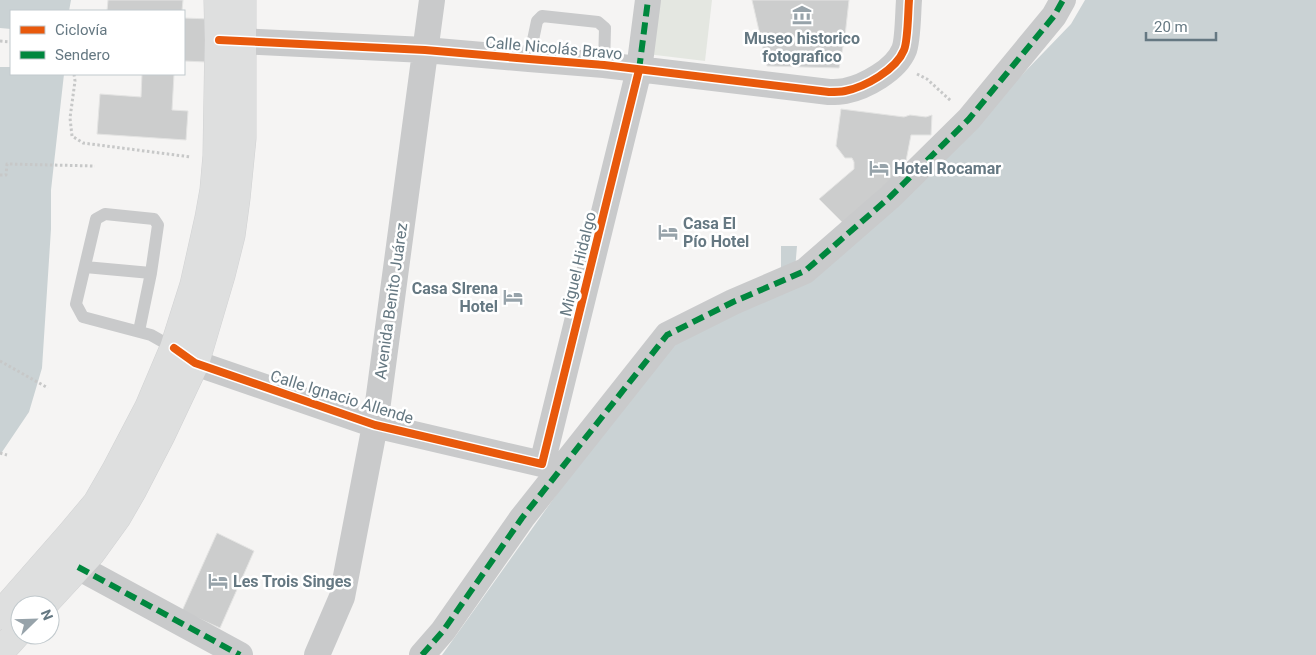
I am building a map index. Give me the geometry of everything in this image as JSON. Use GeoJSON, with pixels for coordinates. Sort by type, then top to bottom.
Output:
{"type":"FeatureCollection","features":[{"type":"Feature","properties":{"kind":"street"},"geometry":{"type":"LineString","coordinates":[[0,615],[97,502],[149,407],[184,356],[221,275],[236,198],[242,138],[230,41],[218,0]]}},
{"type":"Feature","properties":{"kind":"street"},"geometry":{"type":"LineString","coordinates":[[52,595],[91,553],[117,517],[161,435],[184,356],[194,285],[214,190],[230,41],[242,0]]}},
{"type":"Feature","properties":{"kind":"street","name":"Avenida Benito Juárez"},"geometry":{"type":"LineString","coordinates":[[317,655],[342,596],[374,425],[432,0]]}},
{"type":"Feature","properties":{"kind":"street","name":"Miguel Hidalgo"},"geometry":{"type":"LineString","coordinates":[[542,464],[639,70],[648,0]]}},
{"type":"Feature","properties":{"kind":"street"},"geometry":{"type":"LineString","coordinates":[[889,69],[905,50],[909,0]]}},
{"type":"Feature","properties":{"kind":"street"},"geometry":{"type":"LineString","coordinates":[[422,655],[443,631],[522,518],[667,334],[733,302],[805,271],[890,198],[970,119],[1054,16],[1063,0]]}},
{"type":"Feature","properties":{"kind":"street","name":"Calle Nicolás Bravo"},"geometry":{"type":"LineString","coordinates":[[230,41],[425,50],[604,65],[829,92],[845,91],[859,87],[889,69]]}},
{"type":"Feature","properties":{"kind":"street","name":"Calle Ignacio Allende"},"geometry":{"type":"LineString","coordinates":[[184,356],[374,425],[542,464]]}},
{"type":"Feature","properties":{"kind":"street"},"geometry":{"type":"LineString","coordinates":[[78,566],[240,655]]}},
{"type":"Feature","properties":{"kind":"street"},"geometry":{"type":"LineString","coordinates":[[0,652],[10,641]]}},
{"type":"Feature","properties":{"kind":"lane"},"geometry":{"type":"LineString","coordinates":[[529,59],[537,21],[542,16],[598,22],[605,28],[604,65]]}},
{"type":"Feature","properties":{"kind":"lane"},"geometry":{"type":"LineString","coordinates":[[139,332],[158,225],[154,219],[105,214],[96,219],[76,304],[83,317],[150,335],[184,356]]}},
{"type":"Feature","properties":{"kind":"lane"},"geometry":{"type":"LineString","coordinates":[[85,267],[151,273]]}},
{"type":"Feature","properties":{"kind":"path"},"geometry":{"type":"LineString","coordinates":[[889,69],[927,79],[970,119]]}},
{"type":"Feature","properties":{"kind":"path"},"geometry":{"type":"LineString","coordinates":[[74,75],[70,118],[72,136],[83,143],[216,161]]}},
{"type":"Feature","properties":{"kind":"path"},"geometry":{"type":"LineString","coordinates":[[0,175],[6,175],[7,164],[95,166]]}},
{"type":"Feature","properties":{"kind":"path"},"geometry":{"type":"LineString","coordinates":[[0,361],[48,388]]}},
{"type":"Feature","properties":{"kind":"path"},"geometry":{"type":"LineString","coordinates":[[0,453],[7,455]]}},
{"type":"Feature","properties":{"kind":"shaded area"},"geometry":{"type":"Polygon","coordinates":[[[0,0],[71,0],[69,10],[10,10],[10,75],[64,75],[51,190],[51,229],[42,368],[29,412],[0,455],[0,0]]]}},
{"type":"Feature","properties":{"kind":"shaded area"},"geometry":{"type":"Polygon","coordinates":[[[653,0],[712,0],[705,61],[647,54],[653,0]]]}},
{"type":"Feature","properties":{"kind":"shaded area"},"geometry":{"type":"Polygon","coordinates":[[[1085,0],[1316,0],[1316,655],[442,655],[641,376],[692,330],[743,308],[964,135],[1071,24],[1085,0]]]}},
{"type":"Feature","properties":{"kind":"shaded area"},"geometry":{"type":"Polygon","coordinates":[[[781,246],[797,246],[795,270],[781,270],[781,246]]]}},
{"type":"Feature","properties":{"kind":"pier"},"geometry":{"type":"Polygon","coordinates":[[[0,28],[10,29],[10,67],[0,67],[0,28]]]}},
{"type":"Feature","properties":{"kind":"building"},"geometry":{"type":"Polygon","coordinates":[[[108,0],[183,0],[182,10],[107,10],[108,0]]]}},
{"type":"Feature","properties":{"kind":"building"},"geometry":{"type":"Polygon","coordinates":[[[752,0],[849,0],[839,68],[767,66],[752,0]]]}},
{"type":"Feature","properties":{"kind":"building"},"geometry":{"type":"Polygon","coordinates":[[[185,18],[209,19],[206,62],[185,61],[185,18]]]}},
{"type":"Feature","properties":{"kind":"building"},"geometry":{"type":"Polygon","coordinates":[[[142,75],[174,75],[172,110],[188,111],[186,140],[97,134],[100,94],[141,97],[142,75]]]}},
{"type":"Feature","properties":{"kind":"building","name":"Hotel Rocamar"},"geometry":{"type":"Polygon","coordinates":[[[841,109],[904,117],[910,115],[926,117],[932,115],[931,135],[911,135],[905,166],[844,224],[819,199],[854,169],[852,158],[845,158],[836,146],[841,109]]]}},
{"type":"Feature","properties":{"kind":"building","name":"Les Trois Singes"},"geometry":{"type":"Polygon","coordinates":[[[217,533],[254,551],[220,628],[182,611],[217,533]]]}},
{"type":"Feature","properties":{"kind":"marked path"},"geometry":{"type":"LineString","coordinates":[[639,70],[648,0]]}},
{"type":"Feature","properties":{"kind":"marked path"},"geometry":{"type":"LineString","coordinates":[[422,655],[443,631],[522,518],[667,335],[733,302],[805,271],[890,197],[969,119],[1054,16],[1063,0]]}},
{"type":"Feature","properties":{"kind":"marked path"},"geometry":{"type":"LineString","coordinates":[[78,567],[240,655]]}},
{"type":"Feature","properties":{"kind":"cycle path"},"geometry":{"type":"LineString","coordinates":[[219,40],[425,50],[604,65],[839,92],[870,82],[887,71],[900,57],[906,40],[909,0]]}},
{"type":"Feature","properties":{"kind":"cycle path"},"geometry":{"type":"LineString","coordinates":[[174,348],[195,363],[375,425],[542,464],[639,70]]}},
{"type":"Feature","properties":{"kind":"place","name":"Museo historico fotografico"},"geometry":{"type":"Point","coordinates":[802,15]}},
{"type":"Feature","properties":{"kind":"place","name":"Hotel Rocamar"},"geometry":{"type":"Point","coordinates":[879,168]}},
{"type":"Feature","properties":{"kind":"place","name":"Casa El Pío Hotel"},"geometry":{"type":"Point","coordinates":[668,232]}},
{"type":"Feature","properties":{"kind":"place","name":"Casa SIrena Hotel"},"geometry":{"type":"Point","coordinates":[513,297]}},
{"type":"Feature","properties":{"kind":"place","name":"Les Trois Singes"},"geometry":{"type":"Point","coordinates":[218,581]}}]}
